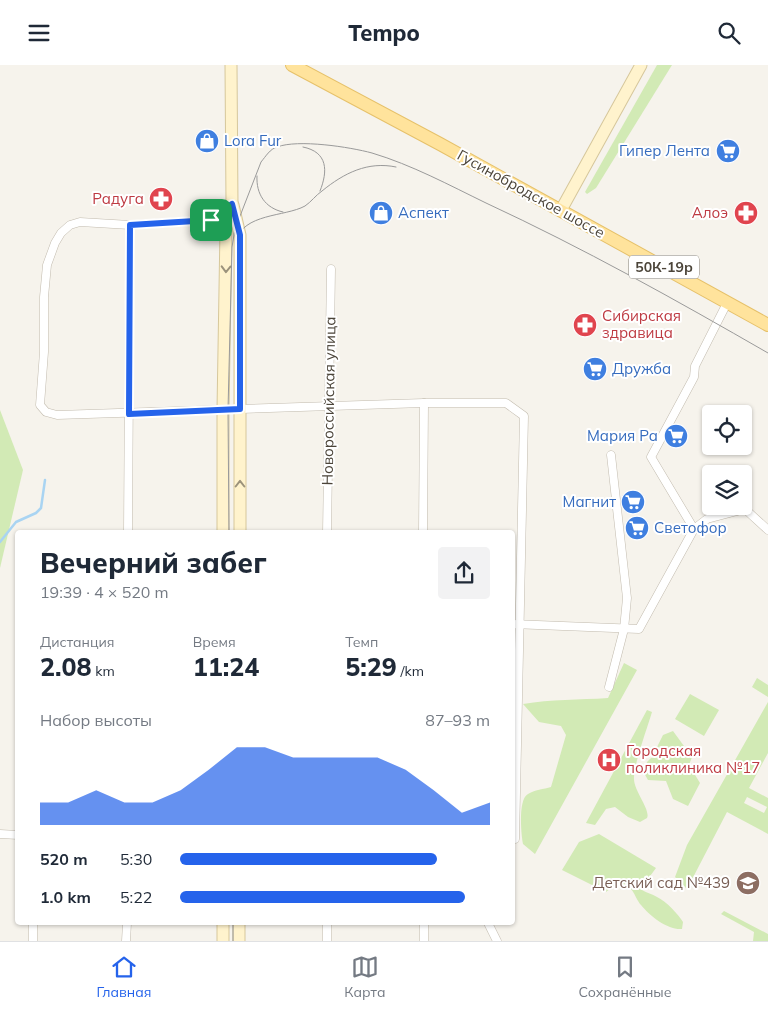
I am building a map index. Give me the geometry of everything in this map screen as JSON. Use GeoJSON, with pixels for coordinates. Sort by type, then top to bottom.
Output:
{"type":"FeatureCollection","features":[{"type":"Feature","properties":{"kind":"main road"},"geometry":{"type":"LineString","coordinates":[[223,530],[226,229],[232,204],[231,65]]}},
{"type":"Feature","properties":{"kind":"main road","name":"Гусинобродское шоссе"},"geometry":{"type":"LineString","coordinates":[[292,65],[561,210],[768,325]]}},
{"type":"Feature","properties":{"kind":"main road"},"geometry":{"type":"LineString","coordinates":[[561,210],[642,65]]}},
{"type":"Feature","properties":{"kind":"main road"},"geometry":{"type":"LineString","coordinates":[[232,204],[240,235],[240,530]]}},
{"type":"Feature","properties":{"kind":"main road"},"geometry":{"type":"LineString","coordinates":[[223,925],[223,941]]}},
{"type":"Feature","properties":{"kind":"main road"},"geometry":{"type":"LineString","coordinates":[[238,941],[239,925]]}},
{"type":"Feature","properties":{"kind":"street"},"geometry":{"type":"LineString","coordinates":[[232,204],[211,220],[130,225],[80,222],[70,225],[61,233],[47,265],[40,405],[46,412],[57,415],[328,408],[424,403],[506,403],[524,416],[516,624],[515,732]]}},
{"type":"Feature","properties":{"kind":"street"},"geometry":{"type":"LineString","coordinates":[[128,530],[130,225]]}},
{"type":"Feature","properties":{"kind":"street","name":"Новороссийская улица"},"geometry":{"type":"LineString","coordinates":[[327,530],[331,269]]}},
{"type":"Feature","properties":{"kind":"street"},"geometry":{"type":"LineString","coordinates":[[694,529],[651,457],[694,377],[695,365],[727,303]]}},
{"type":"Feature","properties":{"kind":"street"},"geometry":{"type":"LineString","coordinates":[[423,530],[424,403]]}},
{"type":"Feature","properties":{"kind":"street"},"geometry":{"type":"LineString","coordinates":[[610,687],[624,629],[627,598],[612,455]]}},
{"type":"Feature","properties":{"kind":"street"},"geometry":{"type":"LineString","coordinates":[[516,624],[639,629],[694,529],[708,519],[745,509],[768,530]]}},
{"type":"Feature","properties":{"kind":"street"},"geometry":{"type":"LineString","coordinates":[[0,834],[15,835]]}},
{"type":"Feature","properties":{"kind":"street"},"geometry":{"type":"LineString","coordinates":[[33,925],[33,941]]}},
{"type":"Feature","properties":{"kind":"street"},"geometry":{"type":"LineString","coordinates":[[126,941],[127,925]]}},
{"type":"Feature","properties":{"kind":"street"},"geometry":{"type":"LineString","coordinates":[[327,941],[328,925]]}},
{"type":"Feature","properties":{"kind":"street"},"geometry":{"type":"LineString","coordinates":[[424,925],[424,941]]}},
{"type":"Feature","properties":{"kind":"street"},"geometry":{"type":"LineString","coordinates":[[489,925],[497,941]]}},
{"type":"Feature","properties":{"kind":"green space"},"geometry":{"type":"Polygon","coordinates":[[[657,65],[672,65],[596,188],[587,194],[585,192],[657,65]]]}},
{"type":"Feature","properties":{"kind":"green space"},"geometry":{"type":"Polygon","coordinates":[[[0,410],[23,470],[0,568],[0,410]]]}},
{"type":"Feature","properties":{"kind":"green space"},"geometry":{"type":"Polygon","coordinates":[[[624,663],[637,670],[535,854],[523,844],[521,809],[528,794],[551,787],[566,735],[561,726],[539,722],[523,704],[555,700],[608,698],[624,663]]]}},
{"type":"Feature","properties":{"kind":"green space"},"geometry":{"type":"Polygon","coordinates":[[[757,678],[768,685],[768,697],[752,687],[757,678]]]}},
{"type":"Feature","properties":{"kind":"green space"},"geometry":{"type":"Polygon","coordinates":[[[690,694],[719,710],[704,736],[675,719],[690,694]]]}},
{"type":"Feature","properties":{"kind":"green space"},"geometry":{"type":"Polygon","coordinates":[[[768,702],[768,753],[749,788],[768,798],[768,834],[727,812],[687,889],[675,877],[687,845],[768,702]],[[747,797],[744,803],[764,813],[767,807],[747,797]]]}},
{"type":"Feature","properties":{"kind":"green space"},"geometry":{"type":"Polygon","coordinates":[[[647,710],[652,712],[638,756],[634,779],[647,810],[647,818],[640,822],[628,817],[615,807],[606,809],[595,825],[586,823],[647,710]]]}},
{"type":"Feature","properties":{"kind":"green space"},"geometry":{"type":"Polygon","coordinates":[[[673,731],[692,757],[689,765],[700,783],[688,806],[673,799],[666,781],[648,780],[644,773],[647,762],[655,757],[656,749],[663,735],[673,731]]]}},
{"type":"Feature","properties":{"kind":"green space"},"geometry":{"type":"Polygon","coordinates":[[[599,834],[656,868],[642,887],[642,890],[660,899],[671,908],[683,922],[682,929],[665,925],[649,914],[626,884],[616,884],[606,892],[562,870],[579,842],[599,834]]]}},
{"type":"Feature","properties":{"kind":"green space"},"geometry":{"type":"Polygon","coordinates":[[[724,911],[768,934],[768,941],[753,941],[754,932],[721,914],[724,911]]]}},
{"type":"Feature","properties":{"kind":"waterway"},"geometry":{"type":"LineString","coordinates":[[0,542],[16,522],[36,513],[41,508],[45,480]]}},
{"type":"Feature","properties":{"kind":"tram line"},"geometry":{"type":"LineString","coordinates":[[229,530],[228,410],[232,247],[235,229],[261,162],[270,151],[277,147],[310,144],[351,148],[372,153],[416,169],[594,256],[768,353]]}},
{"type":"Feature","properties":{"kind":"tram line"},"geometry":{"type":"LineString","coordinates":[[303,147],[317,153],[324,163],[325,170],[320,191]]}},
{"type":"Feature","properties":{"kind":"tram line"},"geometry":{"type":"LineString","coordinates":[[236,241],[240,232],[247,225],[266,217],[297,210],[305,206],[330,185],[348,174],[366,167],[396,167]]}},
{"type":"Feature","properties":{"kind":"tram line"},"geometry":{"type":"LineString","coordinates":[[257,176],[258,189],[263,199],[271,207],[283,212]]}},
{"type":"Feature","properties":{"kind":"tram line"},"geometry":{"type":"LineString","coordinates":[[233,925],[233,941]]}},
{"type":"Feature","properties":{"kind":"place","name":"Lora Fur"},"geometry":{"type":"Point","coordinates":[207,141]}},
{"type":"Feature","properties":{"kind":"place","name":"Гипер Лента"},"geometry":{"type":"Point","coordinates":[728,151]}},
{"type":"Feature","properties":{"kind":"place","name":"Радуга"},"geometry":{"type":"Point","coordinates":[161,199]}},
{"type":"Feature","properties":{"kind":"place","name":"Аспект"},"geometry":{"type":"Point","coordinates":[381,213]}},
{"type":"Feature","properties":{"kind":"place","name":"Алоэ"},"geometry":{"type":"Point","coordinates":[746,213]}},
{"type":"Feature","properties":{"kind":"place","name":"Сибирская здравица"},"geometry":{"type":"Point","coordinates":[585,325]}},
{"type":"Feature","properties":{"kind":"place","name":"Дружба"},"geometry":{"type":"Point","coordinates":[595,369]}},
{"type":"Feature","properties":{"kind":"place","name":"Мария Ра"},"geometry":{"type":"Point","coordinates":[676,436]}},
{"type":"Feature","properties":{"kind":"place","name":"Магнит"},"geometry":{"type":"Point","coordinates":[633,502]}},
{"type":"Feature","properties":{"kind":"place","name":"Светофор"},"geometry":{"type":"Point","coordinates":[637,528]}},
{"type":"Feature","properties":{"kind":"place","name":"Городская поликлиника №17"},"geometry":{"type":"Point","coordinates":[609,760]}},
{"type":"Feature","properties":{"kind":"place","name":"Детский сад №439"},"geometry":{"type":"Point","coordinates":[748,883]}},
{"type":"Feature","properties":{"kind":"route"},"geometry":{"type":"LineString","coordinates":[[232,204],[240,235],[240,409],[129,414],[130,225],[211,220],[232,204]]}}]}
